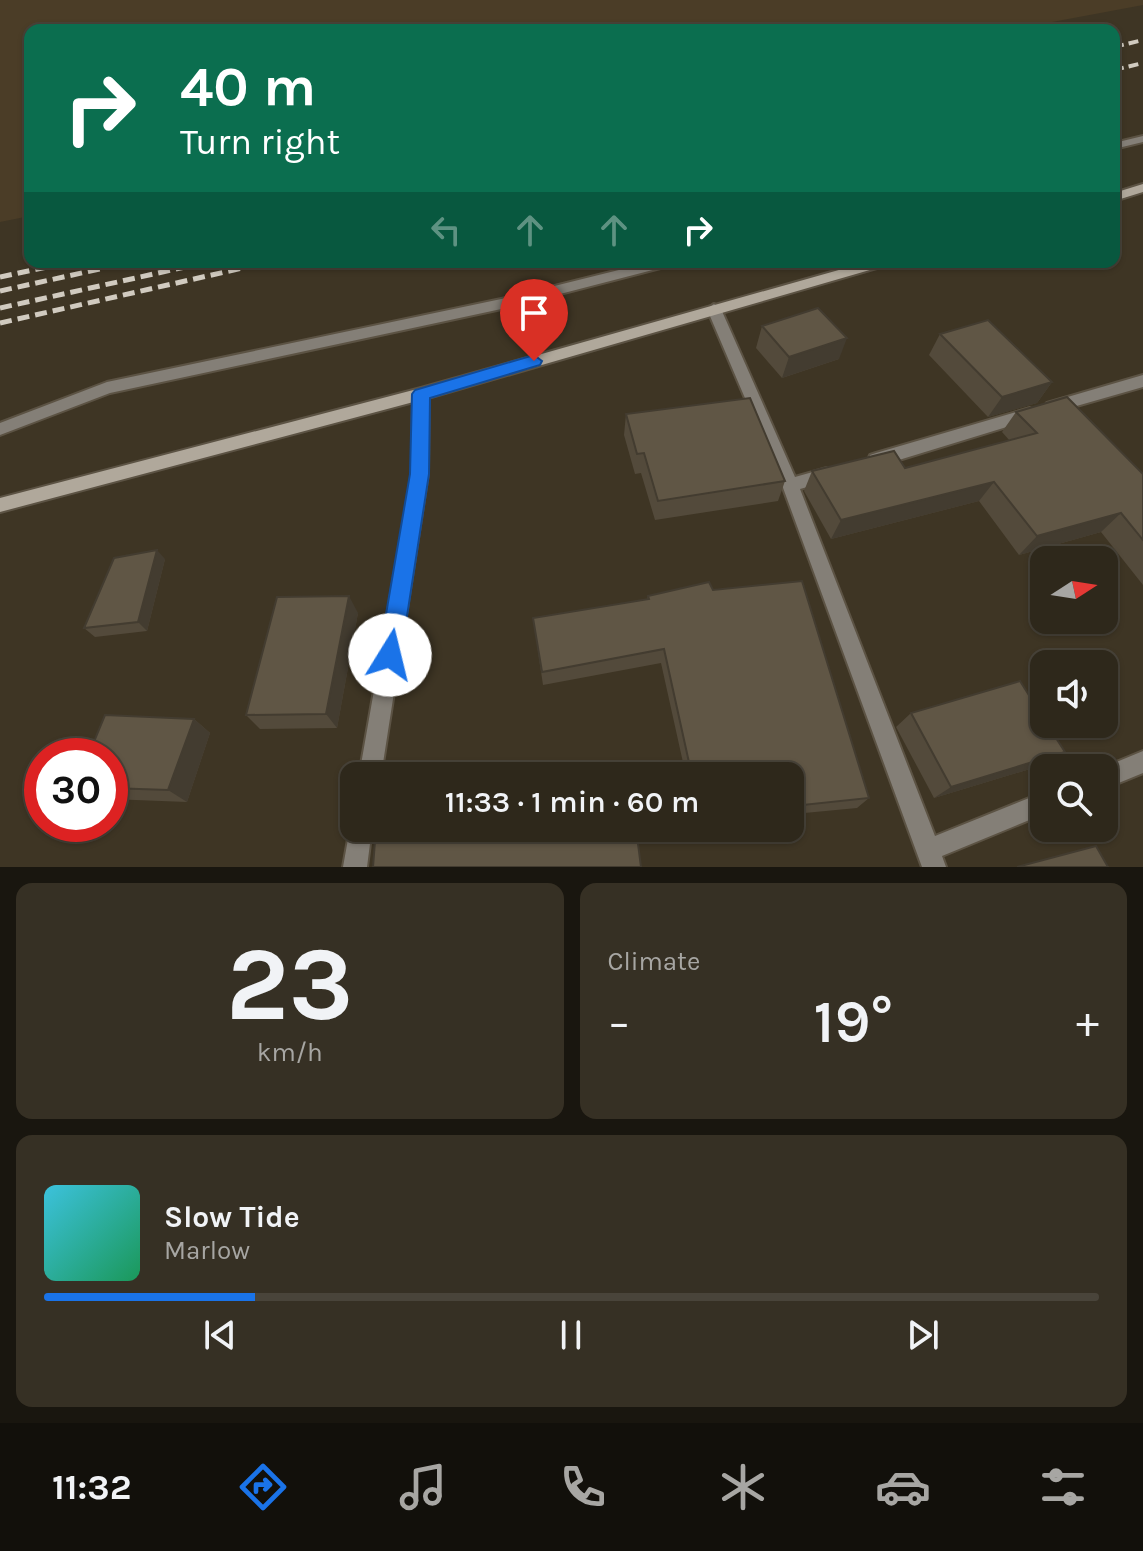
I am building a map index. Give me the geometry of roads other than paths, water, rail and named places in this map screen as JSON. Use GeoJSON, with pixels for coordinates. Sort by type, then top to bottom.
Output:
{"type":"FeatureCollection","features":[{"type":"Feature","properties":{"kind":"street"},"geometry":{"type":"LineString","coordinates":[[1120,145],[1143,139]]}},
{"type":"Feature","properties":{"kind":"street"},"geometry":{"type":"LineString","coordinates":[[1120,195],[1143,188]]}},
{"type":"Feature","properties":{"kind":"street"},"geometry":{"type":"LineString","coordinates":[[0,429],[107,388],[506,303],[643,268]]}},
{"type":"Feature","properties":{"kind":"street"},"geometry":{"type":"LineString","coordinates":[[0,505],[421,394],[861,268]]}},
{"type":"Feature","properties":{"kind":"street"},"geometry":{"type":"LineString","coordinates":[[714,309],[790,485],[931,859],[1030,810]]}},
{"type":"Feature","properties":{"kind":"street"},"geometry":{"type":"LineString","coordinates":[[790,485],[1143,381]]}},
{"type":"Feature","properties":{"kind":"street"},"geometry":{"type":"LineString","coordinates":[[372,762],[420,474],[421,394]]}},
{"type":"Feature","properties":{"kind":"street"},"geometry":{"type":"LineString","coordinates":[[1118,772],[1143,762]]}},
{"type":"Feature","properties":{"kind":"street"},"geometry":{"type":"LineString","coordinates":[[355,867],[359,842]]}},
{"type":"Feature","properties":{"kind":"railway"},"geometry":{"type":"LineString","coordinates":[[1120,46],[1143,40]]}},
{"type":"Feature","properties":{"kind":"railway"},"geometry":{"type":"LineString","coordinates":[[1120,69],[1143,63]]}},
{"type":"Feature","properties":{"kind":"railway"},"geometry":{"type":"LineString","coordinates":[[0,277],[42,268]]}},
{"type":"Feature","properties":{"kind":"railway"},"geometry":{"type":"LineString","coordinates":[[0,291],[104,268]]}},
{"type":"Feature","properties":{"kind":"railway"},"geometry":{"type":"LineString","coordinates":[[0,308],[181,268]]}},
{"type":"Feature","properties":{"kind":"railway"},"geometry":{"type":"LineString","coordinates":[[0,323],[243,268]]}}]}
